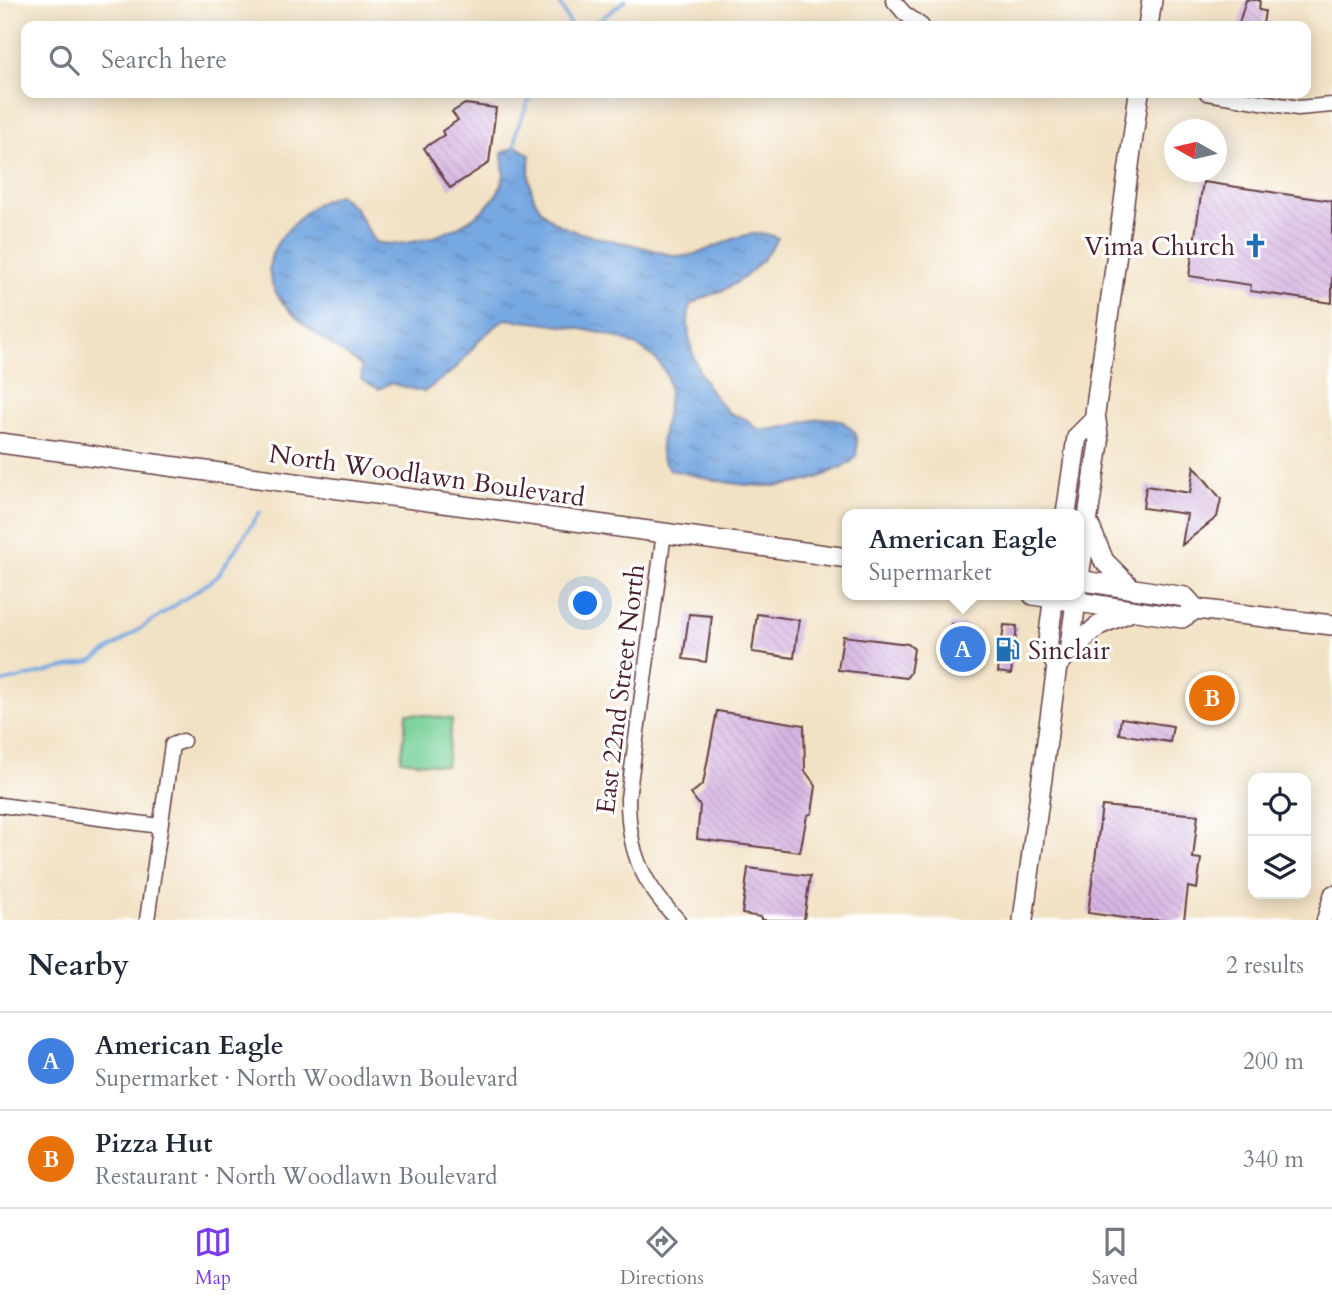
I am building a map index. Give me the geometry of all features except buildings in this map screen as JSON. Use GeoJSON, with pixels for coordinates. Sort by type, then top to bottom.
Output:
{"type":"FeatureCollection","features":[{"type":"Feature","properties":{"kind":"main road"},"geometry":{"type":"LineString","coordinates":[[1149,21],[1152,0]]}},
{"type":"Feature","properties":{"kind":"main road"},"geometry":{"type":"LineString","coordinates":[[1084,548],[1099,443],[1094,420],[1138,98]]}},
{"type":"Feature","properties":{"kind":"main road"},"geometry":{"type":"LineString","coordinates":[[1067,509],[1077,437],[1094,420]]}},
{"type":"Feature","properties":{"kind":"main road","name":"North Woodlawn Boulevard"},"geometry":{"type":"LineString","coordinates":[[0,443],[842,557]]}},
{"type":"Feature","properties":{"kind":"main road"},"geometry":{"type":"LineString","coordinates":[[1088,522],[1104,561],[1130,587]]}},
{"type":"Feature","properties":{"kind":"main road"},"geometry":{"type":"LineString","coordinates":[[1084,588],[1130,587],[1185,597],[1196,609]]}},
{"type":"Feature","properties":{"kind":"main road"},"geometry":{"type":"LineString","coordinates":[[1084,591],[1132,611],[1181,618],[1196,609],[1332,625]]}},
{"type":"Feature","properties":{"kind":"main road"},"geometry":{"type":"LineString","coordinates":[[1053,600],[1047,649],[1063,659]]}},
{"type":"Feature","properties":{"kind":"main road"},"geometry":{"type":"LineString","coordinates":[[1023,920],[1063,659],[1075,600]]}},
{"type":"Feature","properties":{"kind":"main road"},"geometry":{"type":"LineString","coordinates":[[1063,659],[1099,625],[1132,611]]}},
{"type":"Feature","properties":{"kind":"street"},"geometry":{"type":"LineString","coordinates":[[893,0],[915,21]]}},
{"type":"Feature","properties":{"kind":"street"},"geometry":{"type":"LineString","coordinates":[[1237,98],[1298,108],[1332,105]]}},
{"type":"Feature","properties":{"kind":"street","name":"East 22nd Street North"},"geometry":{"type":"LineString","coordinates":[[664,533],[628,798],[628,828],[635,860],[662,903],[678,920]]}},
{"type":"Feature","properties":{"kind":"street"},"geometry":{"type":"LineString","coordinates":[[146,920],[172,745],[183,741]]}},
{"type":"Feature","properties":{"kind":"street"},"geometry":{"type":"LineString","coordinates":[[0,805],[160,826]]}},
{"type":"Feature","properties":{"kind":"street"},"geometry":{"type":"LineString","coordinates":[[1324,920],[1332,893]]}},
{"type":"Feature","properties":{"kind":"green space"},"geometry":{"type":"Polygon","coordinates":[[[407,713],[452,719],[446,766],[401,760],[407,713]]]}},
{"type":"Feature","properties":{"kind":"water"},"geometry":{"type":"Polygon","coordinates":[[[516,146],[530,155],[530,180],[534,199],[544,213],[573,231],[680,256],[698,253],[743,236],[766,234],[778,238],[761,262],[746,276],[730,287],[690,305],[689,333],[695,361],[717,400],[731,414],[763,429],[819,419],[839,420],[856,433],[855,458],[815,479],[774,486],[733,483],[671,470],[661,455],[669,399],[665,372],[653,357],[636,346],[616,337],[569,327],[505,319],[481,338],[456,368],[424,392],[390,383],[379,389],[361,379],[362,367],[305,325],[275,291],[269,272],[273,252],[287,231],[316,205],[339,195],[355,208],[375,242],[391,244],[431,238],[452,230],[486,207],[498,192],[504,175],[502,153],[516,146]]]}},
{"type":"Feature","properties":{"kind":"waterway"},"geometry":{"type":"LineString","coordinates":[[558,0],[568,21]]}},
{"type":"Feature","properties":{"kind":"waterway"},"geometry":{"type":"LineString","coordinates":[[599,21],[626,0]]}},
{"type":"Feature","properties":{"kind":"waterway"},"geometry":{"type":"LineString","coordinates":[[515,147],[517,129],[530,98]]}},
{"type":"Feature","properties":{"kind":"waterway"},"geometry":{"type":"LineString","coordinates":[[0,683],[92,661],[217,577],[260,512]]}},
{"type":"Feature","properties":{"kind":"place","name":"Vima Church"},"geometry":{"type":"Point","coordinates":[1255,246]}},
{"type":"Feature","properties":{"kind":"place","name":"American Eagle"},"geometry":{"type":"Point","coordinates":[963,649]}},
{"type":"Feature","properties":{"kind":"place","name":"Sinclair"},"geometry":{"type":"Point","coordinates":[1008,650]}},
{"type":"Feature","properties":{"kind":"place","name":"Pizza Hut"},"geometry":{"type":"Point","coordinates":[1212,698]}}]}
